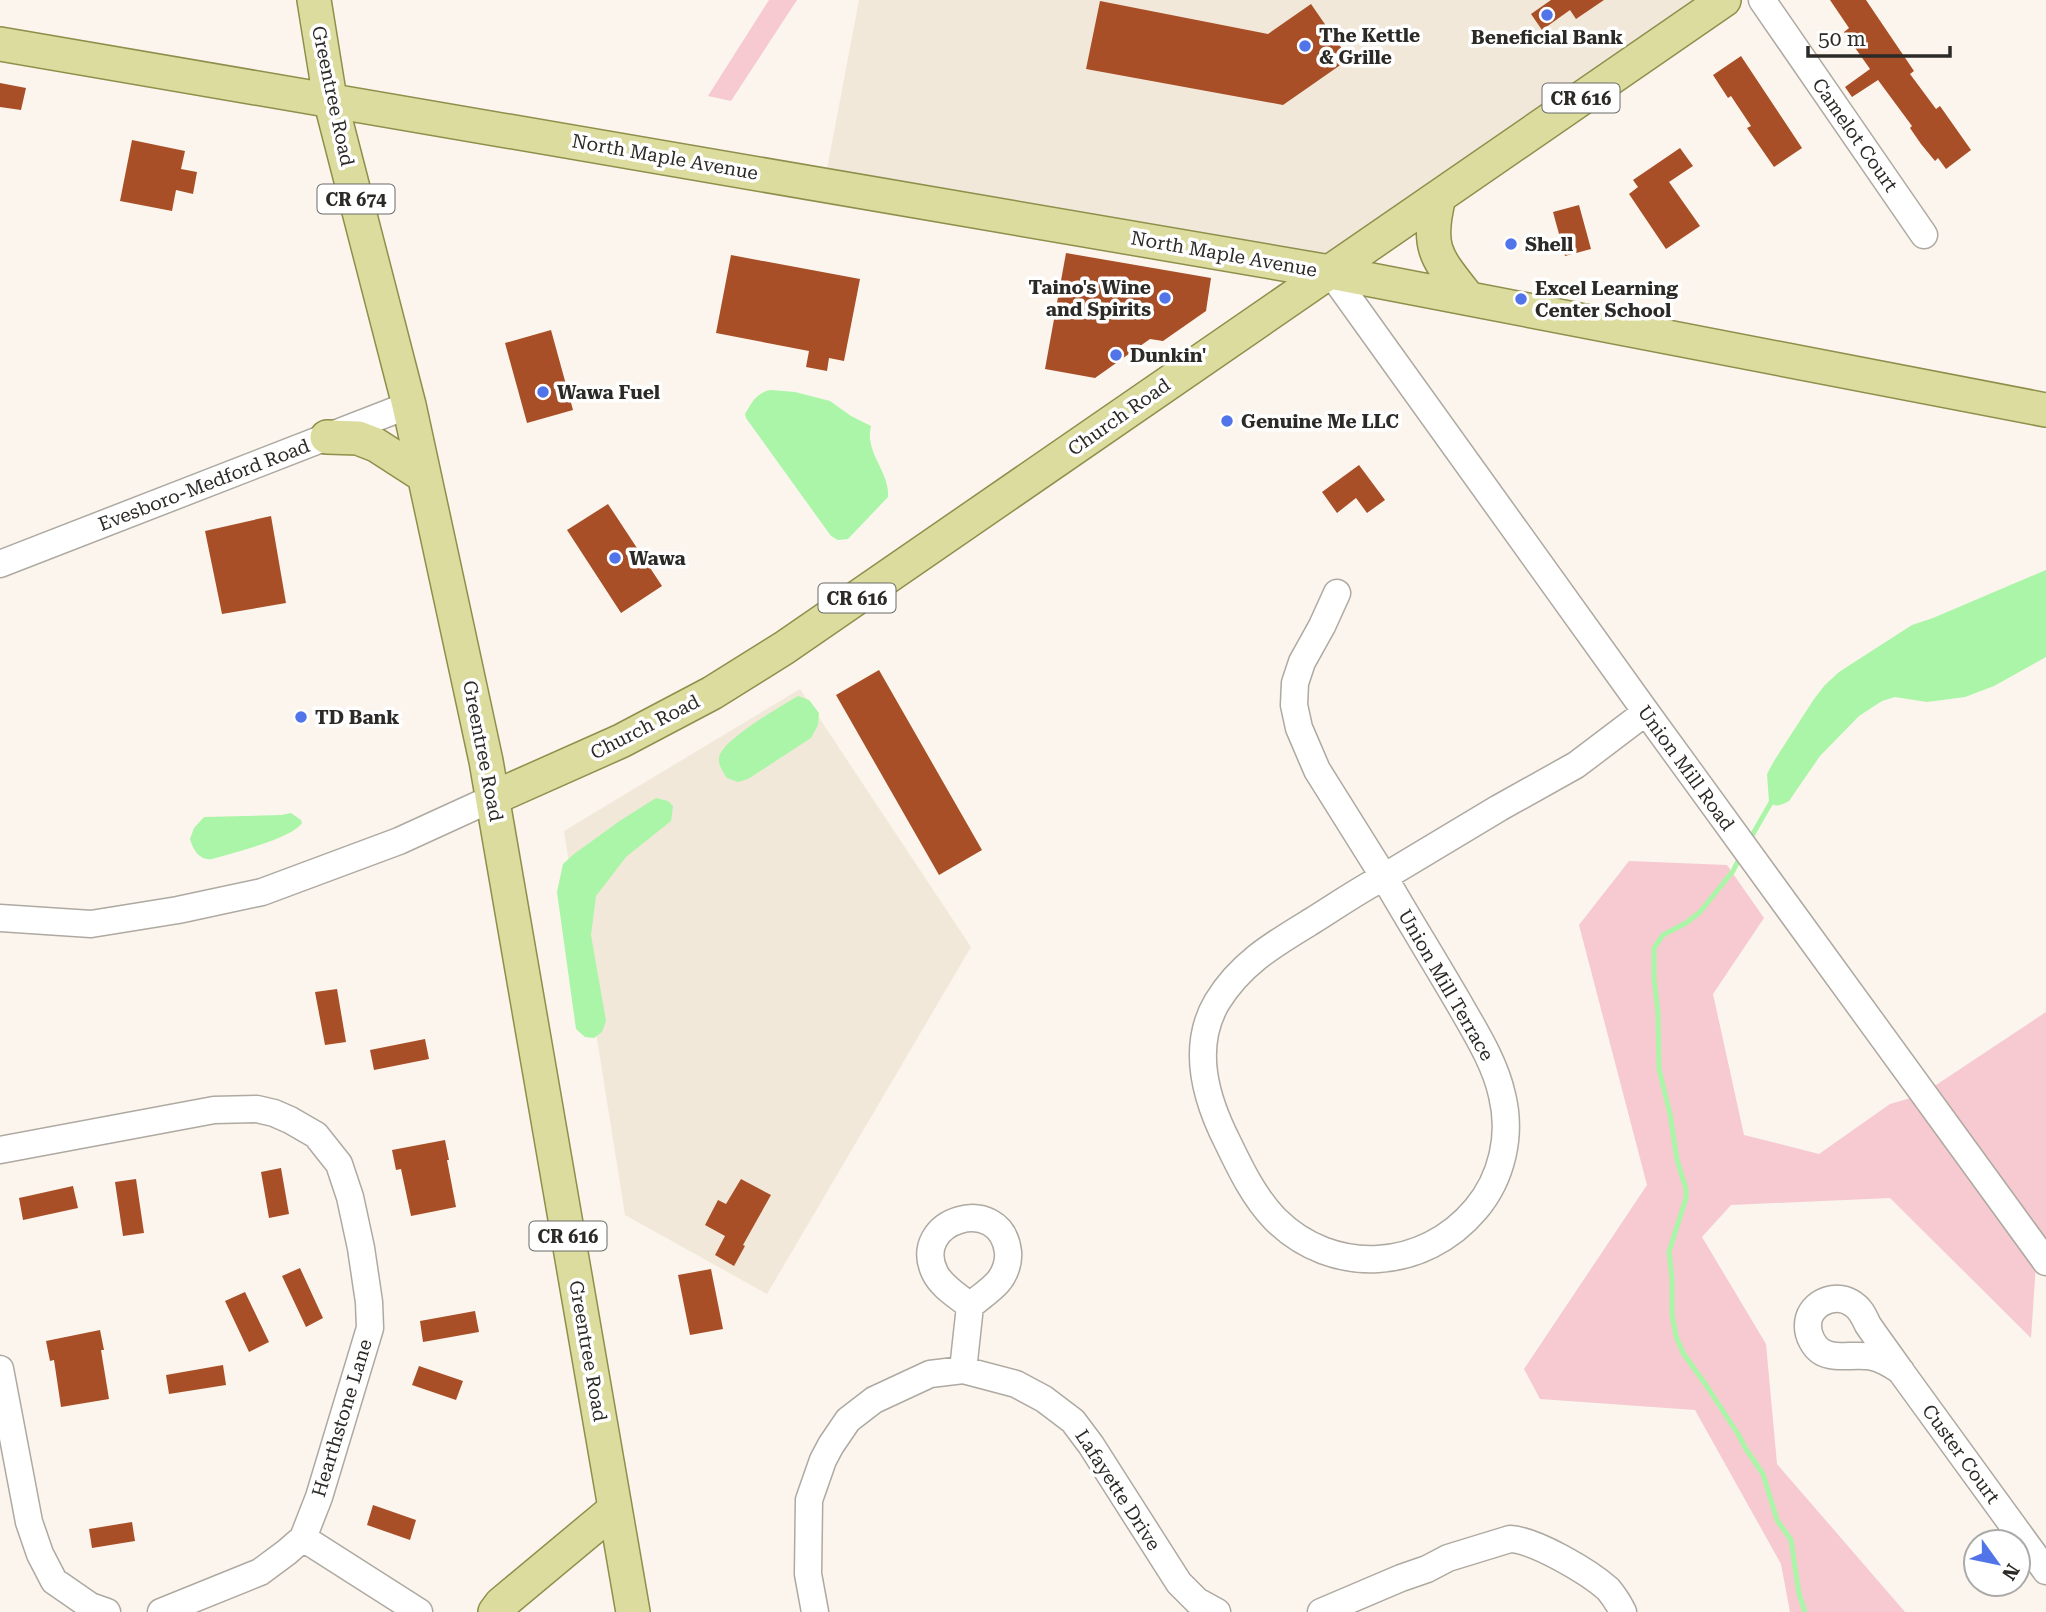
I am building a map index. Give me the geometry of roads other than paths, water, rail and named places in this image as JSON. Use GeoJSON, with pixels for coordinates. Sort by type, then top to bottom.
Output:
{"type":"FeatureCollection","features":[{"type":"Feature","properties":{"kind":"main road","name":"Greentree Road"},"geometry":{"type":"LineString","coordinates":[[314,0],[330,99],[409,405],[493,798],[633,1612]]}},
{"type":"Feature","properties":{"kind":"main road","name":"Church Road"},"geometry":{"type":"LineString","coordinates":[[493,798],[621,740],[712,693],[784,648],[1724,0]]}},
{"type":"Feature","properties":{"kind":"main road","name":"North Maple Avenue"},"geometry":{"type":"LineString","coordinates":[[0,44],[1330,272],[2046,410]]}},
{"type":"Feature","properties":{"kind":"main road"},"geometry":{"type":"LineString","coordinates":[[1439,197],[1432,239],[1439,259],[1468,298]]}},
{"type":"Feature","properties":{"kind":"main road"},"geometry":{"type":"LineString","coordinates":[[327,437],[358,438],[376,445],[424,476]]}},
{"type":"Feature","properties":{"kind":"main road"},"geometry":{"type":"LineString","coordinates":[[495,1612],[559,1554],[615,1509]]}},
{"type":"Feature","properties":{"kind":"street","name":"Camelot Court"},"geometry":{"type":"LineString","coordinates":[[1762,0],[1924,234]]}},
{"type":"Feature","properties":{"kind":"street","name":"Union Mill Road"},"geometry":{"type":"LineString","coordinates":[[1330,272],[2046,1262]]}},
{"type":"Feature","properties":{"kind":"street","name":"Evesboro-Medford Road"},"geometry":{"type":"LineString","coordinates":[[0,564],[409,405]]}},
{"type":"Feature","properties":{"kind":"street"},"geometry":{"type":"LineString","coordinates":[[1337,593],[1302,662],[1295,683],[1294,705],[1299,728],[1317,770],[1384,877]]}},
{"type":"Feature","properties":{"kind":"street","name":"Union Mill Terrace"},"geometry":{"type":"LineString","coordinates":[[1384,877],[1486,1051],[1502,1095],[1506,1139],[1502,1161],[1493,1182],[1482,1202],[1467,1220],[1429,1247],[1385,1260],[1362,1260],[1314,1247],[1284,1227],[1259,1199],[1214,1113],[1202,1069],[1207,1026],[1215,1005],[1241,971],[1274,943],[1384,877],[1499,808],[1576,765],[1646,712]]}},
{"type":"Feature","properties":{"kind":"street"},"geometry":{"type":"LineString","coordinates":[[0,918],[91,924],[178,910],[262,892],[399,841],[493,798]]}},
{"type":"Feature","properties":{"kind":"street","name":"Hearthstone Lane"},"geometry":{"type":"LineString","coordinates":[[0,1150],[214,1110],[257,1109],[274,1113],[316,1135],[339,1164],[362,1248],[369,1303],[369,1328],[303,1538],[260,1572],[161,1612]]}},
{"type":"Feature","properties":{"kind":"street"},"geometry":{"type":"LineString","coordinates":[[963,1370],[970,1306]]}},
{"type":"Feature","properties":{"kind":"street"},"geometry":{"type":"LineString","coordinates":[[0,1369],[29,1522],[40,1554],[54,1581],[90,1606],[107,1612]]}},
{"type":"Feature","properties":{"kind":"street","name":"Lafayette Drive"},"geometry":{"type":"LineString","coordinates":[[814,1612],[808,1574],[809,1500],[831,1445],[848,1420],[874,1400],[930,1374],[963,1370],[1016,1384],[1044,1399],[1073,1422],[1088,1440],[1179,1583],[1200,1608]]}},
{"type":"Feature","properties":{"kind":"street","name":"Custer Court"},"geometry":{"type":"LineString","coordinates":[[1901,1371],[2046,1571]]}},
{"type":"Feature","properties":{"kind":"street"},"geometry":{"type":"LineString","coordinates":[[303,1538],[418,1612]]}},
{"type":"Feature","properties":{"kind":"street"},"geometry":{"type":"LineString","coordinates":[[1321,1612],[1448,1558],[1510,1539],[1530,1544],[1578,1568],[1607,1588],[1623,1612]]}},
{"type":"Feature","properties":{"kind":"waterway"},"geometry":{"type":"LineString","coordinates":[[1750,839],[1773,799]]}},
{"type":"Feature","properties":{"kind":"waterway"},"geometry":{"type":"LineString","coordinates":[[1740,857],[1733,871],[1700,912],[1663,935],[1654,948],[1659,1069],[1677,1160],[1686,1189],[1686,1198],[1669,1252],[1672,1315],[1683,1353],[1763,1474],[1777,1520],[1791,1540],[1799,1594],[1805,1612]]}},
{"type":"Feature","properties":{"kind":"place","name":"Beneficial Bank"},"geometry":{"type":"Point","coordinates":[1547,15]}},
{"type":"Feature","properties":{"kind":"place","name":"The Kettle & Grille"},"geometry":{"type":"Point","coordinates":[1305,46]}},
{"type":"Feature","properties":{"kind":"place","name":"Shell"},"geometry":{"type":"Point","coordinates":[1511,244]}},
{"type":"Feature","properties":{"kind":"place","name":"Taino's Wine and Spirits"},"geometry":{"type":"Point","coordinates":[1165,298]}},
{"type":"Feature","properties":{"kind":"place","name":"Excel Learning Center School"},"geometry":{"type":"Point","coordinates":[1521,299]}},
{"type":"Feature","properties":{"kind":"place","name":"Dunkin'"},"geometry":{"type":"Point","coordinates":[1116,355]}},
{"type":"Feature","properties":{"kind":"place","name":"Wawa Fuel"},"geometry":{"type":"Point","coordinates":[543,392]}},
{"type":"Feature","properties":{"kind":"place","name":"Genuine Me LLC"},"geometry":{"type":"Point","coordinates":[1227,421]}},
{"type":"Feature","properties":{"kind":"place","name":"Wawa"},"geometry":{"type":"Point","coordinates":[615,558]}},
{"type":"Feature","properties":{"kind":"place","name":"TD Bank"},"geometry":{"type":"Point","coordinates":[301,717]}}]}
